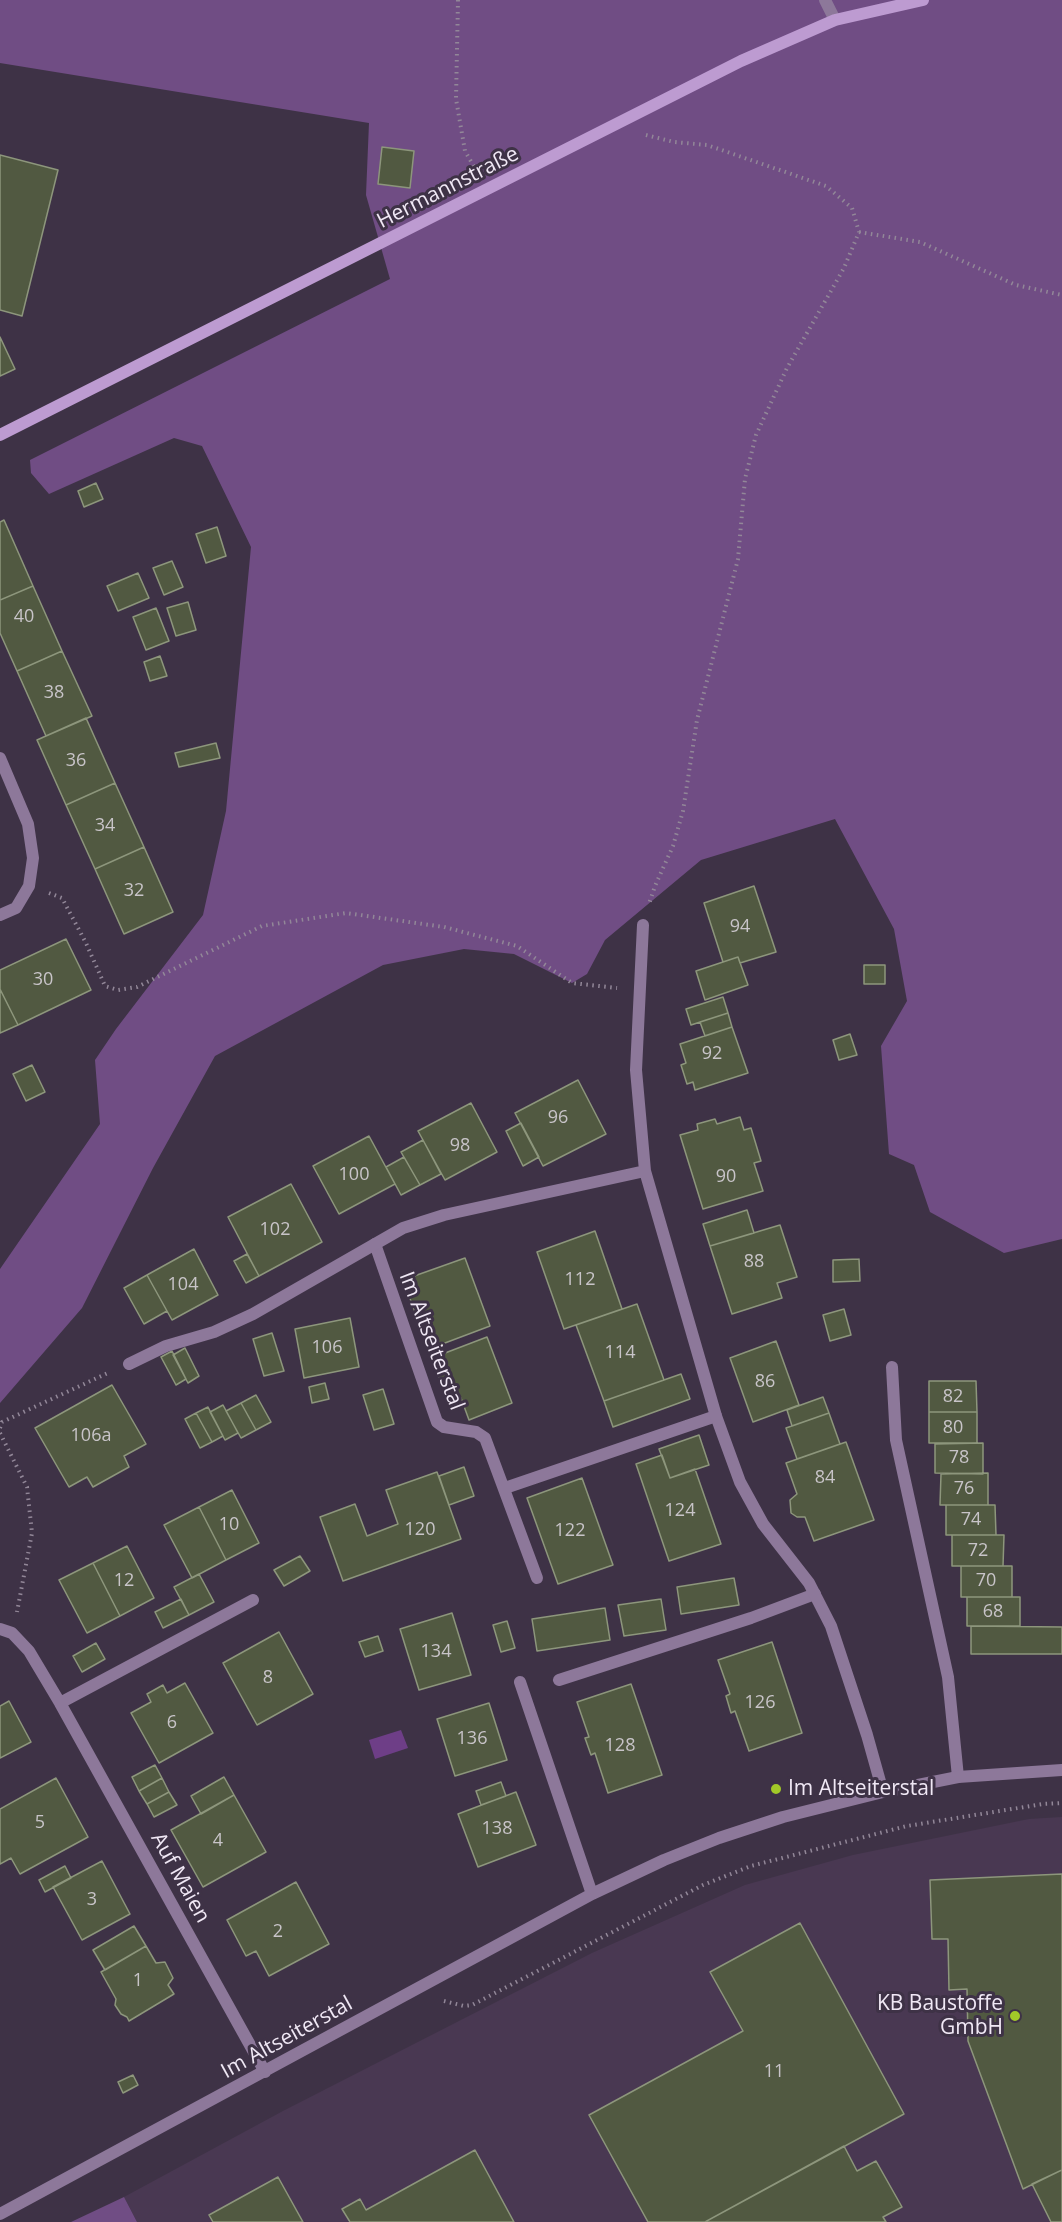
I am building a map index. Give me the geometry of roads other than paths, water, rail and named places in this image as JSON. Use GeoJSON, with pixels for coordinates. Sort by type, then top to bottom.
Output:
{"type":"FeatureCollection","features":[{"type":"Feature","properties":{"kind":"street"},"geometry":{"type":"LineString","coordinates":[[825,0],[835,20]]}},
{"type":"Feature","properties":{"kind":"street","name":"Hermannstraße"},"geometry":{"type":"LineString","coordinates":[[0,435],[741,62],[835,20],[923,0]]}},
{"type":"Feature","properties":{"kind":"street"},"geometry":{"type":"LineString","coordinates":[[0,758],[28,824],[33,858],[29,886],[16,908],[0,915]]}},
{"type":"Feature","properties":{"kind":"street"},"geometry":{"type":"LineString","coordinates":[[643,925],[636,1070],[645,1171],[716,1416],[740,1482],[763,1524],[809,1583],[831,1626],[883,1792]]}},
{"type":"Feature","properties":{"kind":"street"},"geometry":{"type":"LineString","coordinates":[[129,1364],[166,1346],[214,1332],[254,1314],[403,1228],[444,1215],[645,1171]]}},
{"type":"Feature","properties":{"kind":"street","name":"Im Altseiterstal"},"geometry":{"type":"LineString","coordinates":[[375,1244],[437,1422],[444,1427],[476,1432],[485,1438],[537,1578]]}},
{"type":"Feature","properties":{"kind":"street"},"geometry":{"type":"LineString","coordinates":[[892,1367],[896,1440],[948,1677],[958,1777]]}},
{"type":"Feature","properties":{"kind":"street"},"geometry":{"type":"LineString","coordinates":[[505,1488],[716,1416]]}},
{"type":"Feature","properties":{"kind":"street"},"geometry":{"type":"LineString","coordinates":[[559,1680],[751,1618],[815,1594]]}},
{"type":"Feature","properties":{"kind":"street"},"geometry":{"type":"LineString","coordinates":[[60,1703],[253,1600]]}},
{"type":"Feature","properties":{"kind":"street","name":"Auf Maien"},"geometry":{"type":"LineString","coordinates":[[6,1631],[29,1651],[60,1703],[265,2072]]}},
{"type":"Feature","properties":{"kind":"street"},"geometry":{"type":"LineString","coordinates":[[520,1682],[592,1894]]}},
{"type":"Feature","properties":{"kind":"street","name":"Im Altseiterstal"},"geometry":{"type":"LineString","coordinates":[[0,2214],[592,1894],[664,1860],[719,1838],[783,1817],[883,1792],[958,1777],[1062,1770]]}},
{"type":"Feature","properties":{"kind":"place","name":"Im Altseiterstal"},"geometry":{"type":"Point","coordinates":[776,1789]}},
{"type":"Feature","properties":{"kind":"place","name":"KB Baustoffe GmbH"},"geometry":{"type":"Point","coordinates":[1015,2016]}}]}
